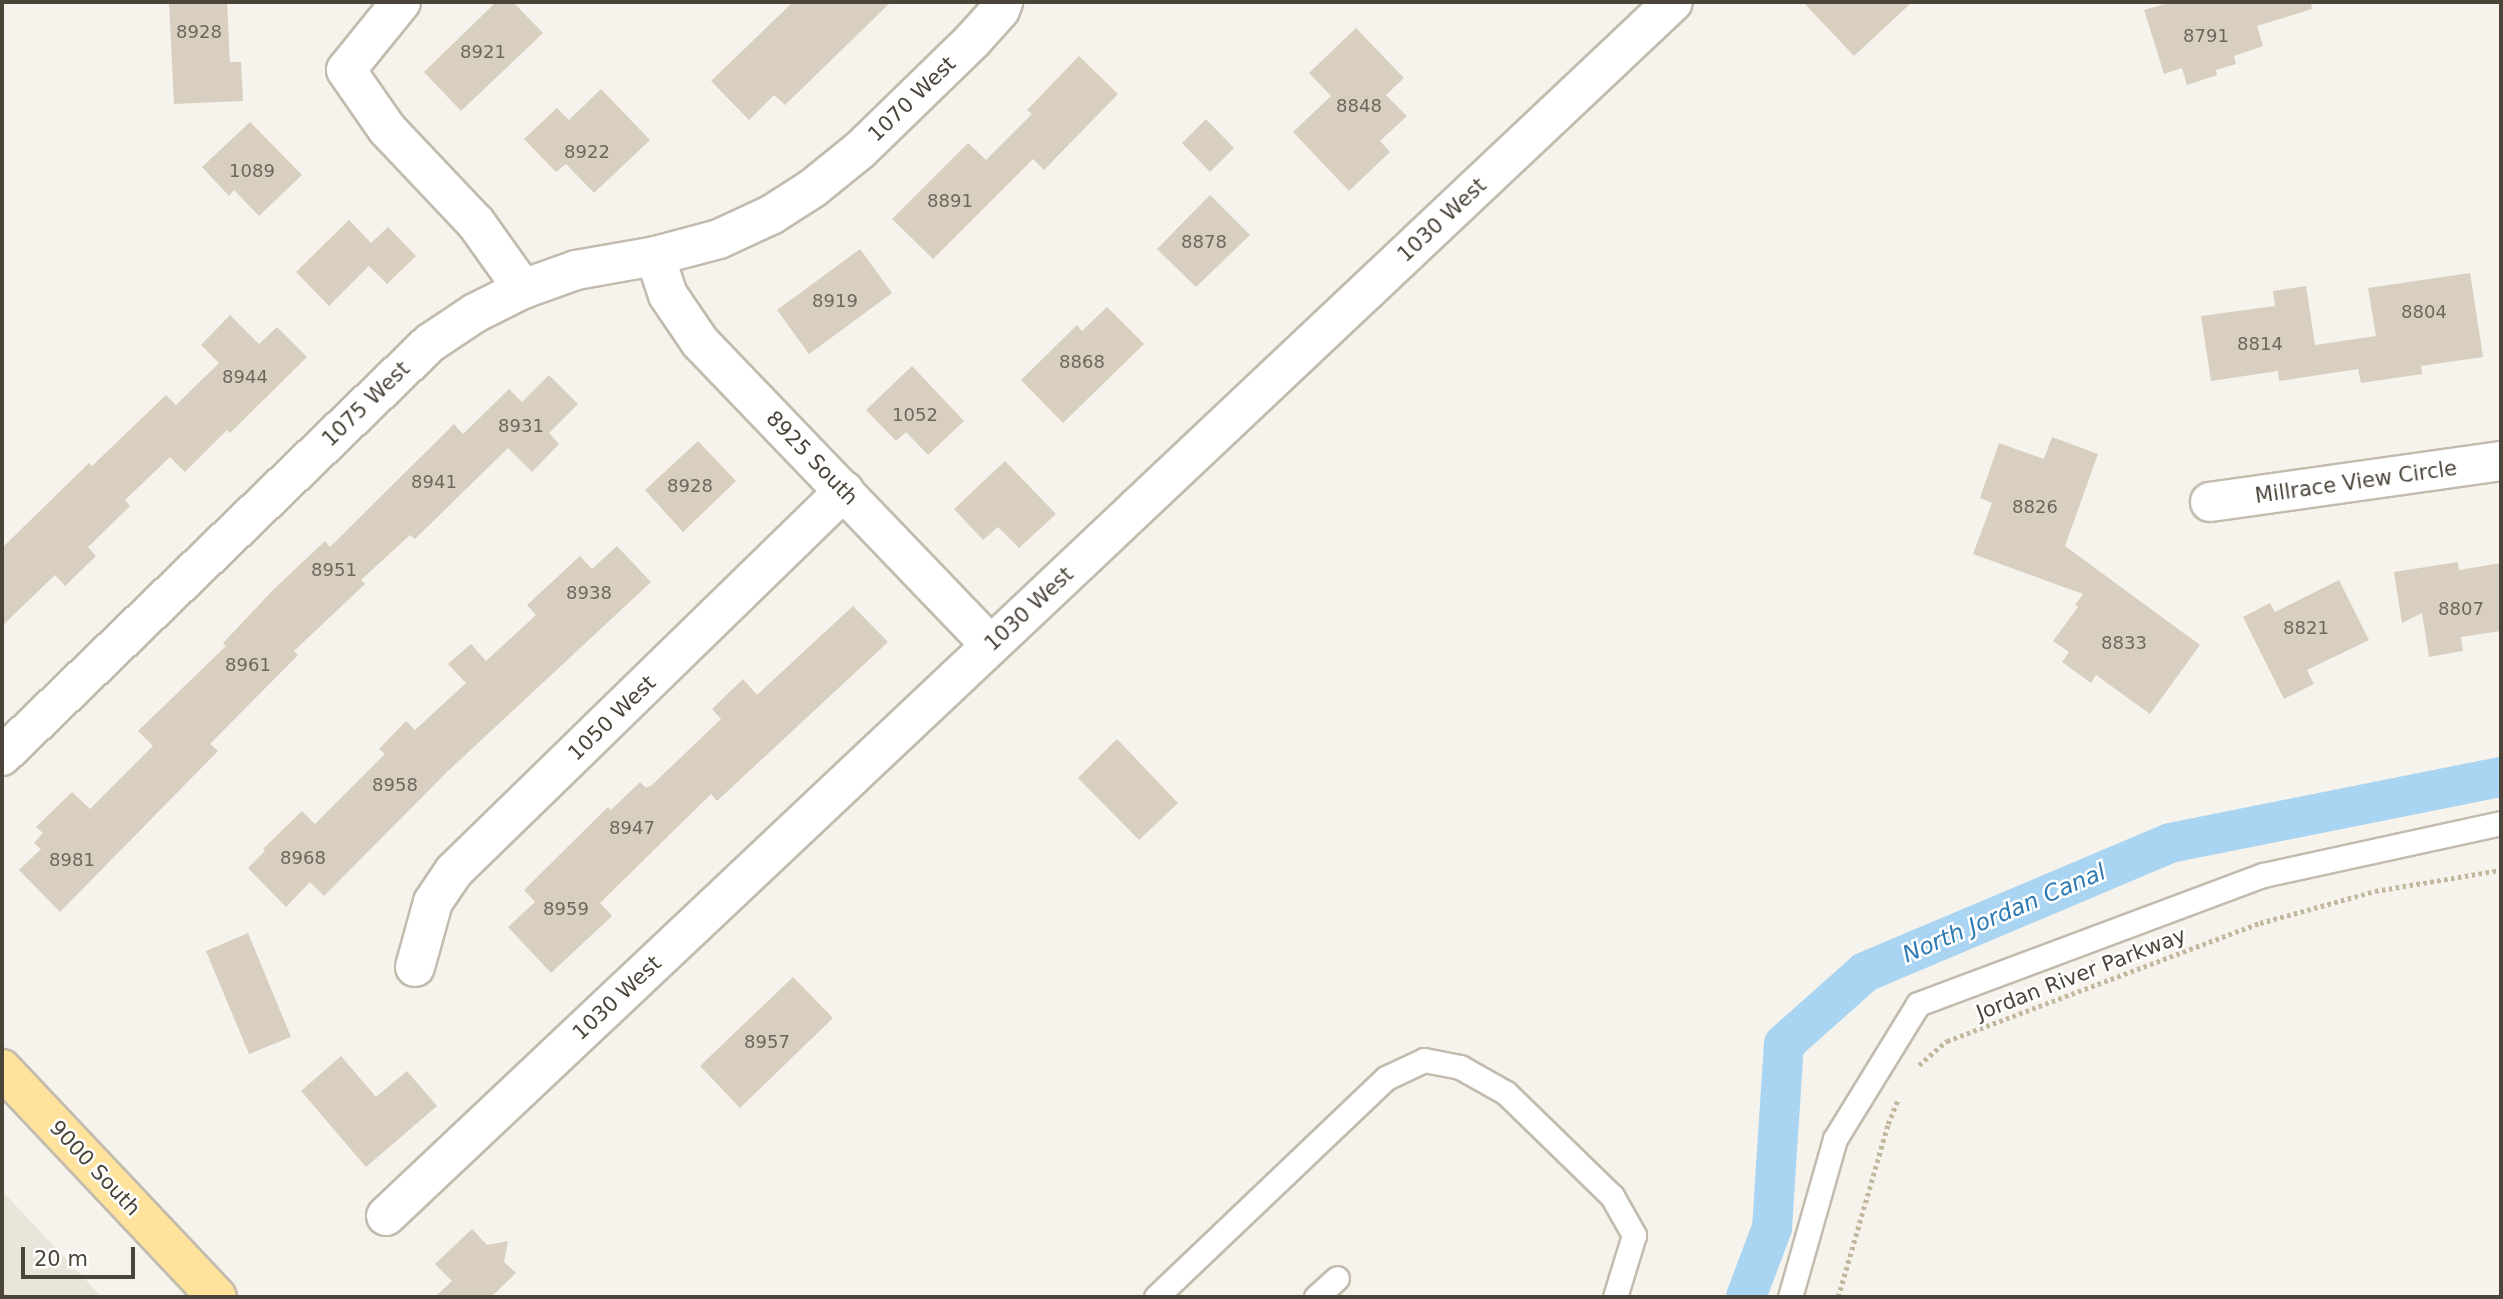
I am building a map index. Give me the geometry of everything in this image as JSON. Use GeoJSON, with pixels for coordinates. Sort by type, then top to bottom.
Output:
{"type":"FeatureCollection","features":[{"type":"Feature","properties":{"kind":"main road","name":"9000 South"},"geometry":{"type":"LineString","coordinates":[[2,1069],[217,1297]]}},
{"type":"Feature","properties":{"kind":"street"},"geometry":{"type":"LineString","coordinates":[[401,2],[346,70],[387,129],[476,223],[523,289]]}},
{"type":"Feature","properties":{"kind":"street","name":"1070 West"},"geometry":{"type":"LineString","coordinates":[[813,188],[860,149],[963,49],[1000,10],[1003,2]]}},
{"type":"Feature","properties":{"kind":"street","name":"1030 West"},"geometry":{"type":"LineString","coordinates":[[386,1216],[1672,2]]}},
{"type":"Feature","properties":{"kind":"street","name":"1075 West"},"geometry":{"type":"LineString","coordinates":[[2,756],[430,343],[475,313],[523,289],[576,270],[655,256],[719,239],[771,215],[813,188]]}},
{"type":"Feature","properties":{"kind":"street","name":"8925 South"},"geometry":{"type":"LineString","coordinates":[[655,256],[668,295],[700,342],[991,645]]}},
{"type":"Feature","properties":{"kind":"street","name":"Millrace View Circle"},"geometry":{"type":"LineString","coordinates":[[2210,502],[2501,461]]}},
{"type":"Feature","properties":{"kind":"street","name":"1050 West"},"geometry":{"type":"LineString","coordinates":[[415,967],[433,902],[454,871],[844,491]]}},
{"type":"Feature","properties":{"kind":"lane"},"geometry":{"type":"LineString","coordinates":[[1790,1297],[1835,1139],[1918,1004],[2263,875],[2501,823]]}},
{"type":"Feature","properties":{"kind":"lane"},"geometry":{"type":"LineString","coordinates":[[1156,1297],[1386,1078],[1424,1060],[1460,1067],[1506,1093],[1612,1196],[1634,1234],[1615,1297]]}},
{"type":"Feature","properties":{"kind":"lane"},"geometry":{"type":"LineString","coordinates":[[1316,1297],[1337,1278]]}},
{"type":"Feature","properties":{"kind":"path","name":"Jordan River Parkway"},"geometry":{"type":"LineString","coordinates":[[1912,1075],[1918,1066],[1947,1041],[2260,923],[2375,891],[2501,870]]}},
{"type":"Feature","properties":{"kind":"path"},"geometry":{"type":"LineString","coordinates":[[1838,1297],[1888,1124],[1901,1094]]}},
{"type":"Feature","properties":{"kind":"shaded area"},"geometry":{"type":"Polygon","coordinates":[[[2,1191],[102,1297],[2,1297],[2,1191]]]}},
{"type":"Feature","properties":{"kind":"building"},"geometry":{"type":"Polygon","coordinates":[[[169,2],[227,2],[230,62],[241,62],[243,101],[174,104],[169,2]]]}},
{"type":"Feature","properties":{"kind":"building"},"geometry":{"type":"Polygon","coordinates":[[[496,2],[513,2],[543,33],[461,111],[424,72],[496,2]]]}},
{"type":"Feature","properties":{"kind":"building"},"geometry":{"type":"Polygon","coordinates":[[[793,2],[891,2],[785,105],[774,95],[749,120],[711,81],[793,2]]]}},
{"type":"Feature","properties":{"kind":"building"},"geometry":{"type":"Polygon","coordinates":[[[1803,2],[1912,2],[1854,56],[1803,2]]]}},
{"type":"Feature","properties":{"kind":"building"},"geometry":{"type":"Polygon","coordinates":[[[2172,2],[2311,2],[2312,9],[2257,26],[2263,46],[2234,56],[2236,64],[2216,70],[2217,75],[2187,85],[2182,68],[2164,74],[2144,10],[2172,2]]]}},
{"type":"Feature","properties":{"kind":"building"},"geometry":{"type":"Polygon","coordinates":[[[1356,28],[1404,78],[1386,95],[1407,116],[1380,141],[1390,152],[1349,191],[1293,132],[1331,96],[1309,73],[1356,28]]]}},
{"type":"Feature","properties":{"kind":"building"},"geometry":{"type":"Polygon","coordinates":[[[1079,56],[1118,94],[1044,170],[1033,159],[933,259],[892,219],[968,143],[986,160],[1032,114],[1027,110],[1079,56]]]}},
{"type":"Feature","properties":{"kind":"building"},"geometry":{"type":"Polygon","coordinates":[[[601,89],[650,140],[594,193],[566,164],[556,172],[524,139],[557,108],[569,120],[601,89]]]}},
{"type":"Feature","properties":{"kind":"building"},"geometry":{"type":"Polygon","coordinates":[[[1206,119],[1234,148],[1210,172],[1182,143],[1206,119]]]}},
{"type":"Feature","properties":{"kind":"building"},"geometry":{"type":"Polygon","coordinates":[[[250,122],[302,175],[259,216],[234,190],[229,196],[202,167],[250,122]]]}},
{"type":"Feature","properties":{"kind":"building"},"geometry":{"type":"Polygon","coordinates":[[[1210,195],[1250,235],[1196,287],[1157,249],[1210,195]]]}},
{"type":"Feature","properties":{"kind":"building"},"geometry":{"type":"Polygon","coordinates":[[[349,220],[371,243],[388,227],[416,256],[387,284],[369,266],[329,306],[296,272],[349,220]]]}},
{"type":"Feature","properties":{"kind":"building"},"geometry":{"type":"Polygon","coordinates":[[[860,249],[892,293],[809,354],[777,310],[860,249]]]}},
{"type":"Feature","properties":{"kind":"building"},"geometry":{"type":"Polygon","coordinates":[[[2470,273],[2483,357],[2421,366],[2422,374],[2361,383],[2358,369],[2279,381],[2278,371],[2211,381],[2201,316],[2275,306],[2273,291],[2306,286],[2315,345],[2376,336],[2368,288],[2470,273]]]}},
{"type":"Feature","properties":{"kind":"building"},"geometry":{"type":"Polygon","coordinates":[[[1107,307],[1144,344],[1063,423],[1021,380],[1077,325],[1082,331],[1107,307]]]}},
{"type":"Feature","properties":{"kind":"building"},"geometry":{"type":"Polygon","coordinates":[[[230,315],[259,344],[277,327],[307,357],[230,433],[227,430],[185,472],[170,457],[125,500],[130,506],[88,547],[96,556],[65,586],[55,575],[2,626],[2,548],[89,463],[92,466],[166,395],[176,405],[219,363],[201,345],[230,315]]]}},
{"type":"Feature","properties":{"kind":"building"},"geometry":{"type":"Polygon","coordinates":[[[912,366],[964,421],[928,455],[906,432],[896,441],[866,410],[912,366]]]}},
{"type":"Feature","properties":{"kind":"building"},"geometry":{"type":"Polygon","coordinates":[[[549,375],[578,404],[549,433],[559,444],[532,472],[508,448],[415,539],[410,535],[361,580],[365,584],[294,651],[298,655],[210,744],[218,751],[60,912],[19,870],[41,849],[34,843],[43,833],[36,827],[72,792],[90,809],[153,746],[138,731],[226,646],[223,643],[273,590],[325,541],[330,547],[454,424],[463,434],[509,389],[522,402],[549,375]]]}},
{"type":"Feature","properties":{"kind":"building"},"geometry":{"type":"Polygon","coordinates":[[[2052,437],[2098,454],[2065,546],[2200,645],[2150,714],[2096,675],[2091,683],[2062,662],[2069,652],[2053,641],[2078,607],[2075,605],[2083,594],[1973,554],[1992,503],[1980,498],[1999,443],[2044,459],[2052,437]]]}},
{"type":"Feature","properties":{"kind":"building"},"geometry":{"type":"Polygon","coordinates":[[[698,441],[736,481],[683,532],[645,490],[698,441]]]}},
{"type":"Feature","properties":{"kind":"building"},"geometry":{"type":"Polygon","coordinates":[[[1005,461],[1056,514],[1019,548],[998,527],[983,540],[954,509],[1005,461]]]}},
{"type":"Feature","properties":{"kind":"building"},"geometry":{"type":"Polygon","coordinates":[[[617,546],[651,582],[447,772],[324,896],[310,882],[286,907],[248,868],[265,851],[263,849],[302,811],[315,824],[385,754],[379,749],[406,721],[415,730],[466,683],[448,664],[471,644],[486,661],[536,615],[527,605],[580,556],[592,569],[617,546]]]}},
{"type":"Feature","properties":{"kind":"building"},"geometry":{"type":"Polygon","coordinates":[[[2458,562],[2459,570],[2501,563],[2501,631],[2461,637],[2463,651],[2429,657],[2422,613],[2402,623],[2394,572],[2458,562]]]}},
{"type":"Feature","properties":{"kind":"building"},"geometry":{"type":"Polygon","coordinates":[[[2339,580],[2369,640],[2307,670],[2314,684],[2284,699],[2243,617],[2270,603],[2275,612],[2339,580]]]}},
{"type":"Feature","properties":{"kind":"building"},"geometry":{"type":"Polygon","coordinates":[[[853,606],[888,642],[717,801],[711,794],[600,903],[612,916],[551,973],[508,927],[535,902],[524,890],[608,807],[611,810],[640,782],[646,788],[652,785],[721,719],[712,709],[743,679],[757,695],[853,606]]]}},
{"type":"Feature","properties":{"kind":"building"},"geometry":{"type":"Polygon","coordinates":[[[1117,739],[1178,803],[1139,840],[1078,778],[1117,739]]]}},
{"type":"Feature","properties":{"kind":"building"},"geometry":{"type":"Polygon","coordinates":[[[248,933],[291,1037],[249,1054],[206,951],[248,933]]]}},
{"type":"Feature","properties":{"kind":"building"},"geometry":{"type":"Polygon","coordinates":[[[793,977],[833,1018],[740,1108],[700,1066],[793,977]]]}},
{"type":"Feature","properties":{"kind":"building"},"geometry":{"type":"Polygon","coordinates":[[[341,1056],[376,1097],[407,1071],[437,1106],[366,1167],[301,1091],[341,1056]]]}},
{"type":"Feature","properties":{"kind":"building"},"geometry":{"type":"Polygon","coordinates":[[[472,1229],[487,1245],[508,1241],[504,1262],[516,1273],[491,1297],[435,1297],[452,1281],[435,1264],[472,1229]]]}},
{"type":"Feature","properties":{"kind":"waterway","name":"North Jordan Canal"},"geometry":{"type":"LineString","coordinates":[[1746,1297],[1772,1228],[1784,1044],[1865,972],[2170,843],[2501,777]]}}]}
